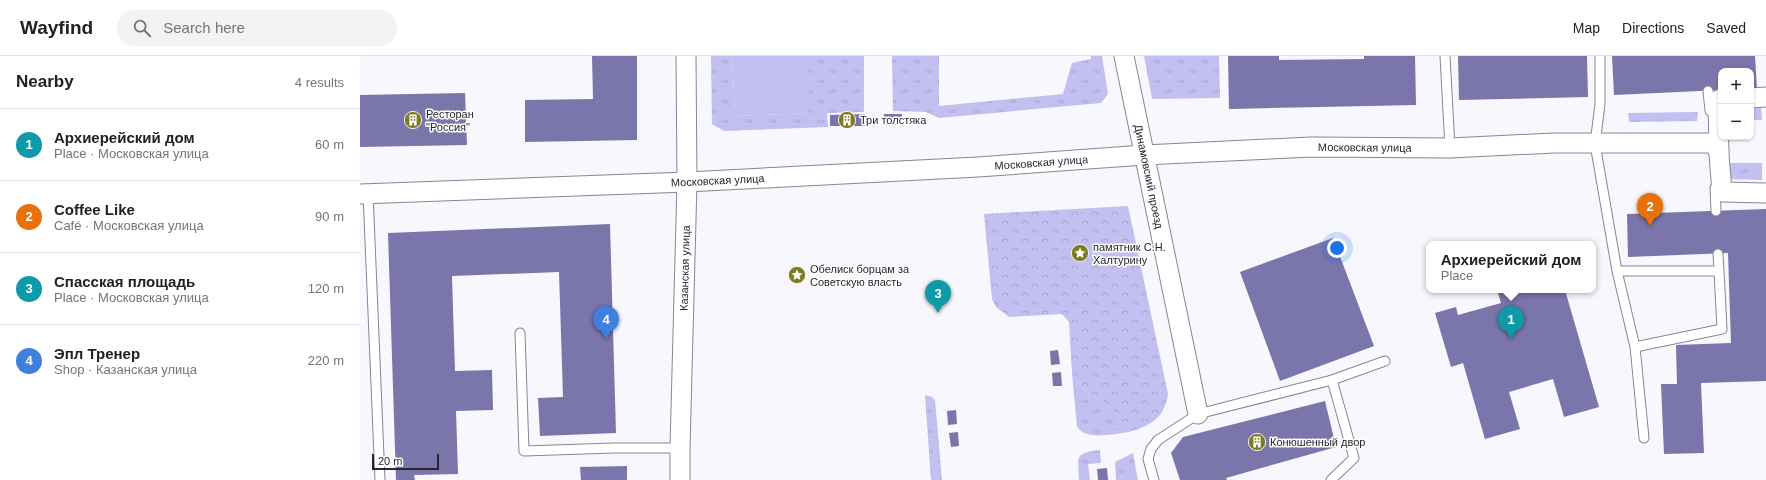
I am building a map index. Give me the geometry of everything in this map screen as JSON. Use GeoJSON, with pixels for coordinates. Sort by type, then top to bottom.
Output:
{"type":"FeatureCollection","features":[{"type":"Feature","properties":{"kind":"street","name":"Казанская улица"},"geometry":{"type":"LineString","coordinates":[[680,480],[687,182],[686,56]]}},
{"type":"Feature","properties":{"kind":"street","name":"Динамовский проезд"},"geometry":{"type":"LineString","coordinates":[[1124,56],[1198,414]]}},
{"type":"Feature","properties":{"kind":"street"},"geometry":{"type":"LineString","coordinates":[[1714,95],[1718,100],[1716,147],[1722,192],[1766,193]]}},
{"type":"Feature","properties":{"kind":"street"},"geometry":{"type":"LineString","coordinates":[[1754,98],[1766,97]]}},
{"type":"Feature","properties":{"kind":"street","name":"Московская улица"},"geometry":{"type":"LineString","coordinates":[[364,194],[687,182],[978,167],[1144,155],[1311,147],[1450,148],[1554,144],[1716,147]]}},
{"type":"Feature","properties":{"kind":"lane"},"geometry":{"type":"LineString","coordinates":[[1445,56],[1450,148]]}},
{"type":"Feature","properties":{"kind":"lane"},"geometry":{"type":"LineString","coordinates":[[1600,56],[1600,104],[1595,144],[1617,271],[1635,347],[1644,438]]}},
{"type":"Feature","properties":{"kind":"lane"},"geometry":{"type":"LineString","coordinates":[[1716,147],[1716,210]]}},
{"type":"Feature","properties":{"kind":"lane"},"geometry":{"type":"LineString","coordinates":[[364,194],[380,480]]}},
{"type":"Feature","properties":{"kind":"lane"},"geometry":{"type":"LineString","coordinates":[[1635,347],[1722,329],[1718,254]]}},
{"type":"Feature","properties":{"kind":"lane"},"geometry":{"type":"LineString","coordinates":[[1617,271],[1719,271]]}},
{"type":"Feature","properties":{"kind":"lane"},"geometry":{"type":"LineString","coordinates":[[520,333],[524,451],[614,448],[680,448]]}},
{"type":"Feature","properties":{"kind":"lane"},"geometry":{"type":"LineString","coordinates":[[1154,480],[1148,459],[1151,449],[1158,440],[1198,414],[1332,380],[1385,361]]}},
{"type":"Feature","properties":{"kind":"lane"},"geometry":{"type":"LineString","coordinates":[[1331,480],[1354,458],[1332,380]]}},
{"type":"Feature","properties":{"kind":"green space"},"geometry":{"type":"Polygon","coordinates":[[[711,56],[732,56],[735,116],[809,113],[809,56],[864,56],[864,112],[827,113],[828,127],[724,131],[712,124],[711,56]]]}},
{"type":"Feature","properties":{"kind":"green space"},"geometry":{"type":"Polygon","coordinates":[[[732,56],[809,56],[809,113],[735,116],[732,56]]]}},
{"type":"Feature","properties":{"kind":"green space"},"geometry":{"type":"Polygon","coordinates":[[[892,56],[939,56],[939,106],[1063,94],[1072,63],[1091,59],[1091,56],[1102,56],[1108,94],[1101,103],[939,118],[926,112],[893,111],[892,56]]]}},
{"type":"Feature","properties":{"kind":"green space"},"geometry":{"type":"Polygon","coordinates":[[[1144,56],[1219,56],[1220,98],[1152,99],[1144,56]]]}},
{"type":"Feature","properties":{"kind":"green space"},"geometry":{"type":"Polygon","coordinates":[[[1754,104],[1761,104],[1762,120],[1754,120],[1754,104]]]}},
{"type":"Feature","properties":{"kind":"green space"},"geometry":{"type":"Polygon","coordinates":[[[1698,112],[1697,121],[1629,122],[1628,113],[1698,112]]]}},
{"type":"Feature","properties":{"kind":"green space"},"geometry":{"type":"Polygon","coordinates":[[[1724,163],[1762,163],[1762,180],[1725,179],[1724,163]]]}},
{"type":"Feature","properties":{"kind":"green space"},"geometry":{"type":"Polygon","coordinates":[[[1128,206],[1168,394],[1164,408],[1155,420],[1136,430],[1116,434],[1119,420],[1110,407],[1086,391],[1072,373],[1069,322],[1062,314],[1009,317],[996,307],[992,299],[984,214],[1128,206]]]}},
{"type":"Feature","properties":{"kind":"green space"},"geometry":{"type":"Polygon","coordinates":[[[1072,373],[1086,391],[1110,407],[1119,420],[1116,434],[1090,435],[1081,431],[1077,427],[1072,373]]]}},
{"type":"Feature","properties":{"kind":"green space"},"geometry":{"type":"Polygon","coordinates":[[[925,395],[932,397],[935,400],[942,480],[931,480],[925,395]]]}},
{"type":"Feature","properties":{"kind":"green space"},"geometry":{"type":"Polygon","coordinates":[[[1100,450],[1101,463],[1088,464],[1090,480],[1079,480],[1079,457],[1082,454],[1100,450]]]}},
{"type":"Feature","properties":{"kind":"green space"},"geometry":{"type":"Polygon","coordinates":[[[1133,453],[1138,480],[1116,480],[1115,462],[1133,453]]]}},
{"type":"Feature","properties":{"kind":"building"},"geometry":{"type":"Polygon","coordinates":[[[592,56],[637,56],[637,140],[525,142],[525,100],[593,99],[592,56]]]}},
{"type":"Feature","properties":{"kind":"building"},"geometry":{"type":"Polygon","coordinates":[[[1228,56],[1279,56],[1279,60],[1364,59],[1364,56],[1415,56],[1416,105],[1229,109],[1228,56]]]}},
{"type":"Feature","properties":{"kind":"building"},"geometry":{"type":"Polygon","coordinates":[[[1458,56],[1587,56],[1588,97],[1459,100],[1458,56]]]}},
{"type":"Feature","properties":{"kind":"building"},"geometry":{"type":"Polygon","coordinates":[[[1612,56],[1755,56],[1757,89],[1754,89],[1754,68],[1718,68],[1718,90],[1614,95],[1612,56]]]}},
{"type":"Feature","properties":{"kind":"building","name":"Ресторан \"Россия\""},"geometry":{"type":"Polygon","coordinates":[[[465,93],[467,145],[360,147],[360,95],[465,93]]]}},
{"type":"Feature","properties":{"kind":"building","name":"Три толстяка"},"geometry":{"type":"Polygon","coordinates":[[[865,114],[865,126],[830,126],[830,115],[865,114]]]}},
{"type":"Feature","properties":{"kind":"building"},"geometry":{"type":"Polygon","coordinates":[[[884,114],[902,114],[902,125],[884,125],[884,114]]]}},
{"type":"Feature","properties":{"kind":"building"},"geometry":{"type":"Polygon","coordinates":[[[1766,209],[1766,381],[1701,383],[1704,453],[1664,454],[1661,384],[1677,384],[1676,345],[1731,343],[1728,253],[1628,257],[1627,214],[1766,209]]]}},
{"type":"Feature","properties":{"kind":"building"},"geometry":{"type":"Polygon","coordinates":[[[610,224],[616,433],[540,436],[538,398],[563,397],[559,272],[452,276],[455,371],[492,370],[493,410],[456,411],[458,474],[414,475],[415,480],[396,480],[388,233],[610,224]]]}},
{"type":"Feature","properties":{"kind":"building"},"geometry":{"type":"Polygon","coordinates":[[[1333,238],[1374,346],[1280,381],[1240,272],[1333,238]]]}},
{"type":"Feature","properties":{"kind":"building"},"geometry":{"type":"Polygon","coordinates":[[[1498,293],[1566,293],[1599,407],[1564,417],[1553,379],[1509,392],[1520,429],[1485,439],[1463,363],[1451,367],[1435,313],[1456,307],[1458,315],[1501,303],[1498,293]]]}},
{"type":"Feature","properties":{"kind":"building"},"geometry":{"type":"Polygon","coordinates":[[[1058,350],[1060,364],[1051,365],[1050,351],[1058,350]]]}},
{"type":"Feature","properties":{"kind":"building"},"geometry":{"type":"Polygon","coordinates":[[[1061,372],[1062,386],[1053,386],[1052,373],[1061,372]]]}},
{"type":"Feature","properties":{"kind":"building","name":"Конюшенный двор"},"geometry":{"type":"Polygon","coordinates":[[[1325,401],[1336,447],[1226,478],[1227,480],[1180,480],[1171,453],[1183,437],[1325,401]]]}},
{"type":"Feature","properties":{"kind":"building"},"geometry":{"type":"Polygon","coordinates":[[[956,410],[957,424],[948,425],[947,411],[956,410]]]}},
{"type":"Feature","properties":{"kind":"building"},"geometry":{"type":"Polygon","coordinates":[[[958,432],[959,446],[951,447],[949,433],[958,432]]]}},
{"type":"Feature","properties":{"kind":"building"},"geometry":{"type":"Polygon","coordinates":[[[627,466],[627,480],[581,480],[580,467],[627,466]]]}},
{"type":"Feature","properties":{"kind":"building"},"geometry":{"type":"Polygon","coordinates":[[[1107,468],[1108,480],[1098,480],[1097,469],[1107,468]]]}},
{"type":"Feature","properties":{"kind":"place","name":"Ресторан \"Россия\""},"geometry":{"type":"Point","coordinates":[413,120]}},
{"type":"Feature","properties":{"kind":"place","name":"Три толстяка"},"geometry":{"type":"Point","coordinates":[847,120]}},
{"type":"Feature","properties":{"kind":"place","name":"Coffee Like"},"geometry":{"type":"Point","coordinates":[1650,226]}},
{"type":"Feature","properties":{"kind":"place","name":"памятник С.Н. Халтурину"},"geometry":{"type":"Point","coordinates":[1080,253]}},
{"type":"Feature","properties":{"kind":"place","name":"Обелиск борцам за Советскую власть"},"geometry":{"type":"Point","coordinates":[797,275]}},
{"type":"Feature","properties":{"kind":"place","name":"Спасская площадь"},"geometry":{"type":"Point","coordinates":[938,313]}},
{"type":"Feature","properties":{"kind":"place","name":"Эпл Тренер"},"geometry":{"type":"Point","coordinates":[606,339]}},
{"type":"Feature","properties":{"kind":"place","name":"Архиерейский дом"},"geometry":{"type":"Point","coordinates":[1511,339]}},
{"type":"Feature","properties":{"kind":"place","name":"Конюшенный двор"},"geometry":{"type":"Point","coordinates":[1257,442]}}]}
